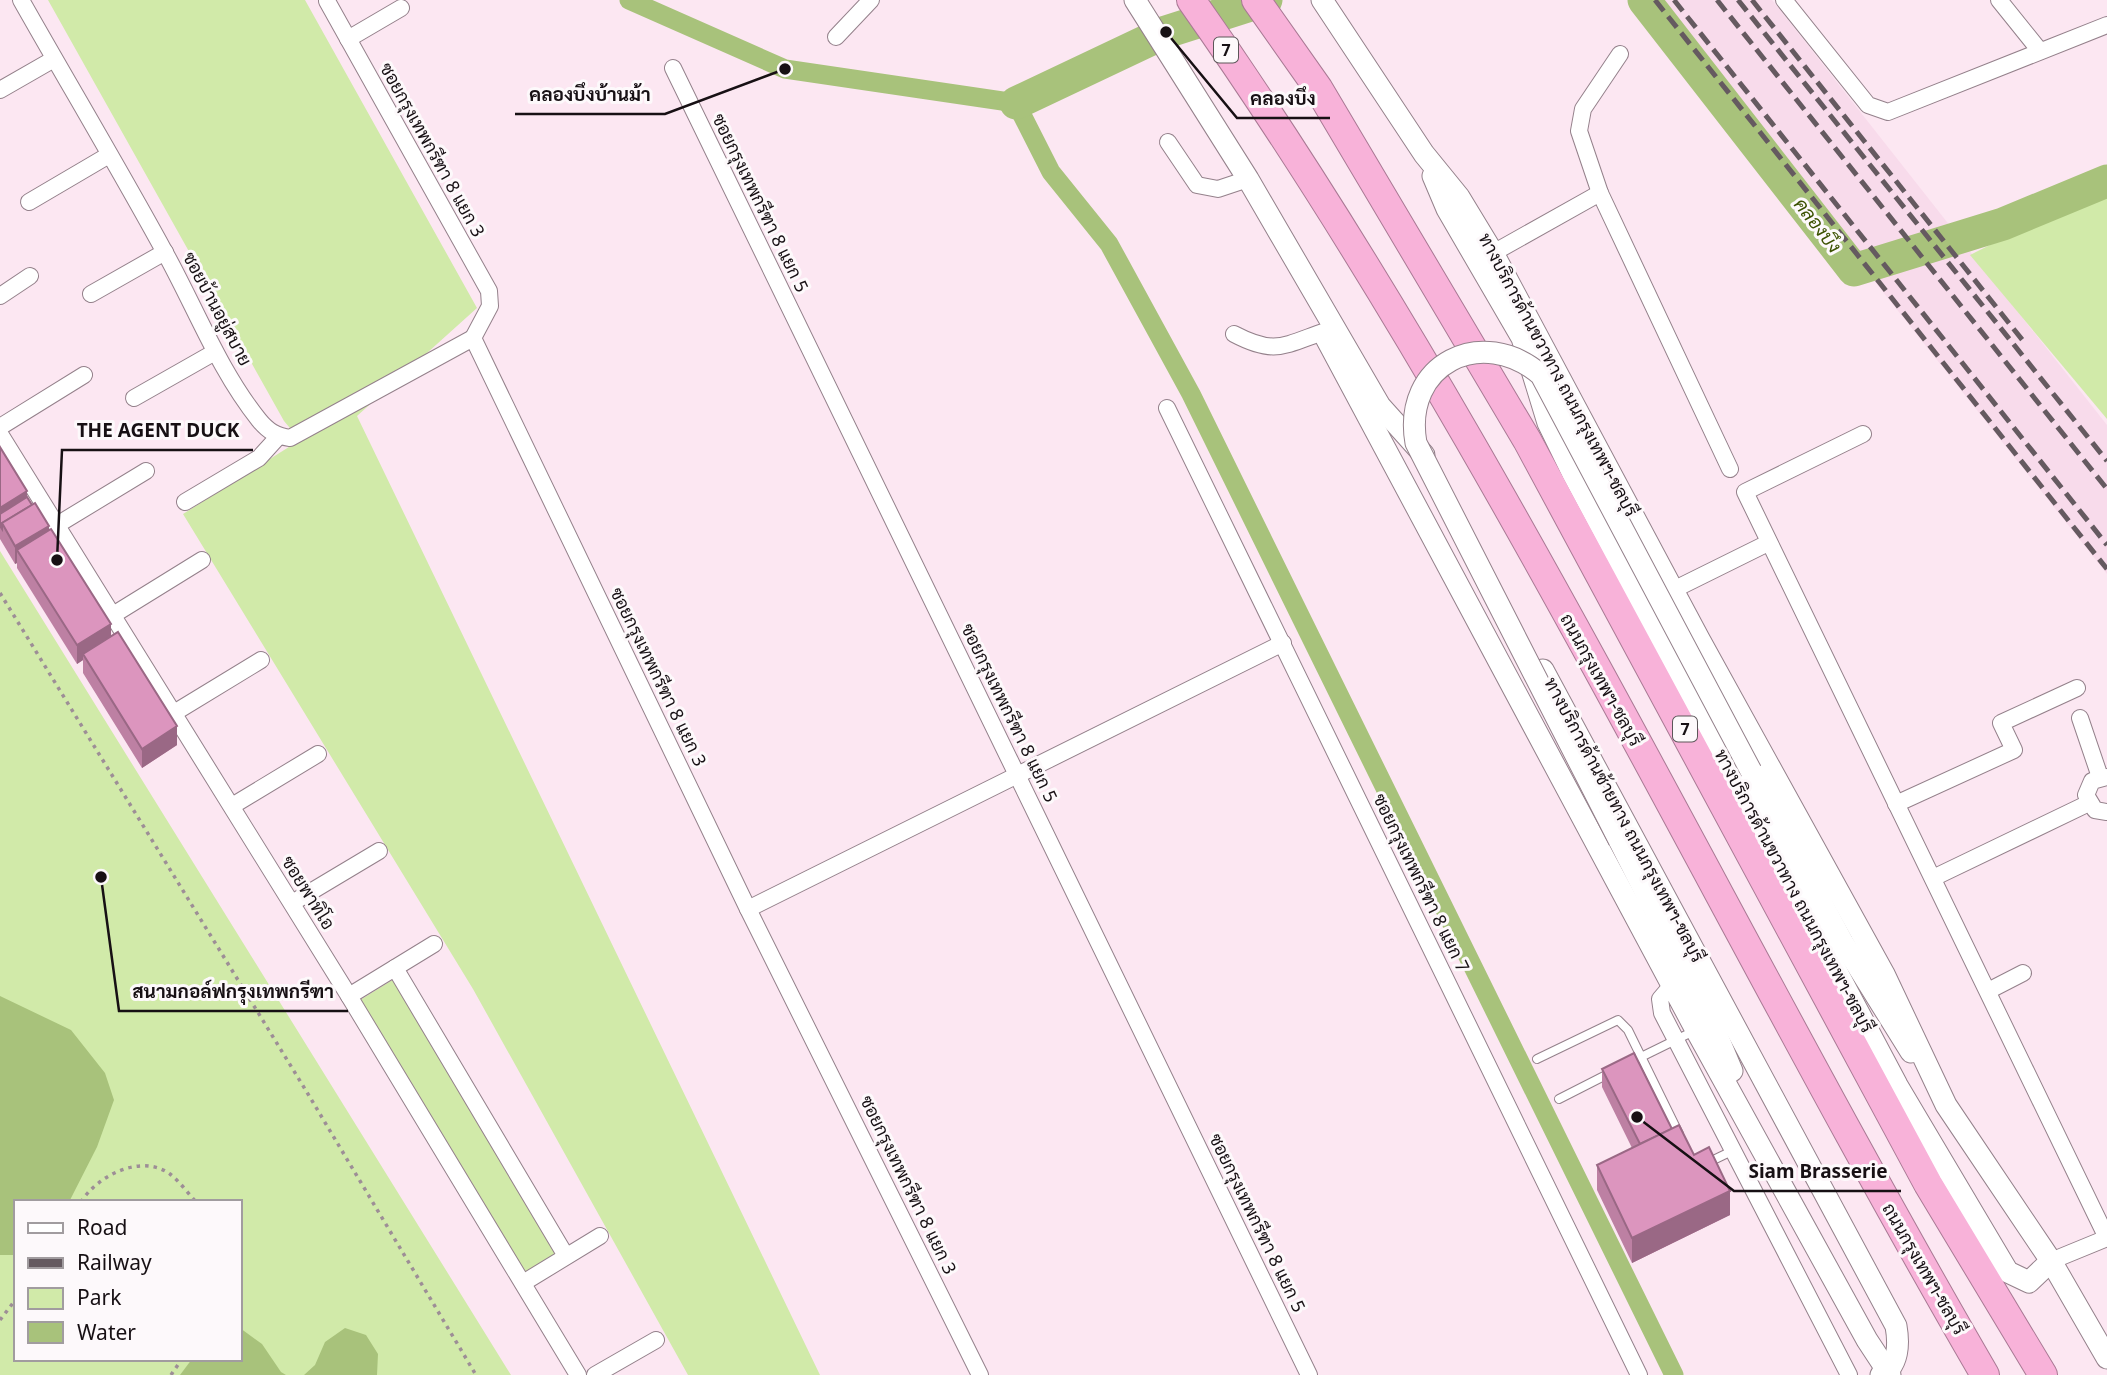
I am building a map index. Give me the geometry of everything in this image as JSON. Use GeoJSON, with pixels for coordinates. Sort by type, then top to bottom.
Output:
{"type":"FeatureCollection","features":[{"type":"Feature","properties":{"kind":"highway","name":"ถนนกรุงเทพฯ-ชลบุรี"},"geometry":{"type":"LineString","coordinates":[[1191,0],[1262,101],[1371,276],[1495,488],[1891,1213],[1985,1375]]}},
{"type":"Feature","properties":{"kind":"highway","name":"7"},"geometry":{"type":"LineString","coordinates":[[1256,0],[1318,88],[1527,440],[1928,1184],[2043,1375]]}},
{"type":"Feature","properties":{"kind":"main road","name":"ทางบริการด้านซ้ายทาง ถนนกรุงเทพฯ-ชลบุรี"},"geometry":{"type":"LineString","coordinates":[[1135,0],[1189,90],[1248,179],[1308,286],[1390,421],[1429,462],[1441,483],[1886,1306],[1898,1338],[1895,1358],[1886,1374]]}},
{"type":"Feature","properties":{"kind":"main road","name":"ทางบริการด้านขวาทาง ถนนกรุงเทพฯ-ชลบุรี"},"geometry":{"type":"LineString","coordinates":[[1322,0],[1424,154],[1460,197],[1493,253],[1673,590],[1896,996],[1946,1105],[2051,1261],[2107,1358]]}},
{"type":"Feature","properties":{"kind":"main road","name":"ทางบริการด้านขวาทาง ถนนกรุงเทพฯ-ชลบุรี"},"geometry":{"type":"LineString","coordinates":[[1424,154],[1447,209],[1522,338],[1549,423],[1572,472],[1897,1085],[2008,1272],[2029,1282],[2051,1261]]}},
{"type":"Feature","properties":{"kind":"main road","name":"ทางบริการด้านซ้ายทาง ถนนกรุงเทพฯ-ชลบุรี"},"geometry":{"type":"LineString","coordinates":[[1308,286],[1323,332],[1696,1030],[1886,1374]]}},
{"type":"Feature","properties":{"kind":"main road"},"geometry":{"type":"LineString","coordinates":[[1745,1117],[1732,1069],[1714,1028],[1416,443],[1414,407],[1419,393],[1433,373],[1455,357],[1490,352],[1512,356],[1541,375],[1842,941],[1946,1105]]}},
{"type":"Feature","properties":{"kind":"main road"},"geometry":{"type":"LineString","coordinates":[[1783,1186],[1803,1186],[1813,1171]]}},
{"type":"Feature","properties":{"kind":"main road"},"geometry":{"type":"LineString","coordinates":[[1867,1340],[1883,1326],[1886,1306]]}},
{"type":"Feature","properties":{"kind":"street","name":"ซอยบ้านอยู่สบาย"},"geometry":{"type":"LineString","coordinates":[[21,0],[164,251],[215,352],[259,419],[278,437]]}},
{"type":"Feature","properties":{"kind":"street"},"geometry":{"type":"LineString","coordinates":[[836,37],[871,0]]}},
{"type":"Feature","properties":{"kind":"street"},"geometry":{"type":"LineString","coordinates":[[1784,0],[1868,105],[1877,111],[1897,110],[2107,25]]}},
{"type":"Feature","properties":{"kind":"street"},"geometry":{"type":"LineString","coordinates":[[1999,0],[2040,51]]}},
{"type":"Feature","properties":{"kind":"street","name":"ซอยกรุงเทพกรีฑา 8 แยก 3"},"geometry":{"type":"LineString","coordinates":[[327,1],[489,291],[490,306],[473,338],[748,909],[980,1375]]}},
{"type":"Feature","properties":{"kind":"street"},"geometry":{"type":"LineString","coordinates":[[348,39],[401,8]]}},
{"type":"Feature","properties":{"kind":"street"},"geometry":{"type":"LineString","coordinates":[[1620,54],[1583,108],[1579,131],[1600,193],[1730,469]]}},
{"type":"Feature","properties":{"kind":"street"},"geometry":{"type":"LineString","coordinates":[[0,90],[54,58]]}},
{"type":"Feature","properties":{"kind":"street","name":"ซอยกรุงเทพกรีฑา 8 แยก 5"},"geometry":{"type":"LineString","coordinates":[[673,68],[1309,1375]]}},
{"type":"Feature","properties":{"kind":"street"},"geometry":{"type":"LineString","coordinates":[[1168,142],[1196,185],[1218,189],[1248,179]]}},
{"type":"Feature","properties":{"kind":"street"},"geometry":{"type":"LineString","coordinates":[[29,202],[109,155]]}},
{"type":"Feature","properties":{"kind":"street"},"geometry":{"type":"LineString","coordinates":[[1493,253],[1600,193]]}},
{"type":"Feature","properties":{"kind":"street"},"geometry":{"type":"LineString","coordinates":[[90,294],[164,251]]}},
{"type":"Feature","properties":{"kind":"street"},"geometry":{"type":"LineString","coordinates":[[0,296],[30,276]]}},
{"type":"Feature","properties":{"kind":"street"},"geometry":{"type":"LineString","coordinates":[[1234,334],[1257,346],[1270,348],[1323,332]]}},
{"type":"Feature","properties":{"kind":"street"},"geometry":{"type":"LineString","coordinates":[[185,502],[259,458],[278,437],[290,438],[473,338]]}},
{"type":"Feature","properties":{"kind":"street"},"geometry":{"type":"LineString","coordinates":[[134,398],[215,352]]}},
{"type":"Feature","properties":{"kind":"street"},"geometry":{"type":"LineString","coordinates":[[0,427],[84,375]]}},
{"type":"Feature","properties":{"kind":"street","name":"ซอยกรุงเทพกรีฑา 8 แยก 7"},"geometry":{"type":"LineString","coordinates":[[1167,408],[1639,1375]]}},
{"type":"Feature","properties":{"kind":"street","name":"ซอยพาทิโอ"},"geometry":{"type":"LineString","coordinates":[[0,434],[292,903],[579,1375]]}},
{"type":"Feature","properties":{"kind":"street"},"geometry":{"type":"LineString","coordinates":[[1863,434],[1745,492],[2107,1238],[2051,1261]]}},
{"type":"Feature","properties":{"kind":"street"},"geometry":{"type":"LineString","coordinates":[[57,525],[146,471]]}},
{"type":"Feature","properties":{"kind":"street"},"geometry":{"type":"LineString","coordinates":[[1673,590],[1768,543]]}},
{"type":"Feature","properties":{"kind":"street"},"geometry":{"type":"LineString","coordinates":[[113,615],[202,560]]}},
{"type":"Feature","properties":{"kind":"street"},"geometry":{"type":"LineString","coordinates":[[748,909],[1283,643]]}},
{"type":"Feature","properties":{"kind":"street"},"geometry":{"type":"LineString","coordinates":[[174,713],[261,660]]}},
{"type":"Feature","properties":{"kind":"street"},"geometry":{"type":"LineString","coordinates":[[1896,804],[2014,750],[2001,723],[2077,688]]}},
{"type":"Feature","properties":{"kind":"street"},"geometry":{"type":"LineString","coordinates":[[2080,719],[2103,777],[2088,788],[2089,803],[2095,810],[2107,812]]}},
{"type":"Feature","properties":{"kind":"street"},"geometry":{"type":"LineString","coordinates":[[232,806],[318,754]]}},
{"type":"Feature","properties":{"kind":"street"},"geometry":{"type":"LineString","coordinates":[[1933,878],[2089,803]]}},
{"type":"Feature","properties":{"kind":"street"},"geometry":{"type":"LineString","coordinates":[[292,903],[379,851]]}},
{"type":"Feature","properties":{"kind":"street"},"geometry":{"type":"LineString","coordinates":[[349,996],[434,944]]}},
{"type":"Feature","properties":{"kind":"street"},"geometry":{"type":"LineString","coordinates":[[395,968],[566,1256]]}},
{"type":"Feature","properties":{"kind":"street"},"geometry":{"type":"LineString","coordinates":[[1988,990],[2023,973]]}},
{"type":"Feature","properties":{"kind":"street"},"geometry":{"type":"LineString","coordinates":[[1672,985],[1664,991],[1659,1005],[1849,1375]]}},
{"type":"Feature","properties":{"kind":"street"},"geometry":{"type":"LineString","coordinates":[[523,1283],[600,1236]]}},
{"type":"Feature","properties":{"kind":"street"},"geometry":{"type":"LineString","coordinates":[[595,1375],[656,1340]]}},
{"type":"Feature","properties":{"kind":"lane"},"geometry":{"type":"LineString","coordinates":[[1537,1059],[1618,1020],[1628,1030],[1684,1143]]}},
{"type":"Feature","properties":{"kind":"lane"},"geometry":{"type":"LineString","coordinates":[[1630,1062],[1696,1030]]}},
{"type":"Feature","properties":{"kind":"lane"},"geometry":{"type":"LineString","coordinates":[[1559,1099],[1618,1069]]}},
{"type":"Feature","properties":{"kind":"lane"},"geometry":{"type":"LineString","coordinates":[[1696,1168],[1732,1151]]}},
{"type":"Feature","properties":{"kind":"path"},"geometry":{"type":"LineString","coordinates":[[0,593],[477,1375]]}},
{"type":"Feature","properties":{"kind":"path"},"geometry":{"type":"LineString","coordinates":[[82,1200],[90,1187],[116,1172],[146,1164],[169,1173],[194,1200]]}},
{"type":"Feature","properties":{"kind":"path"},"geometry":{"type":"LineString","coordinates":[[0,1320],[14,1302]]}},
{"type":"Feature","properties":{"kind":"shaded area"},"geometry":{"type":"Polygon","coordinates":[[[1651,0],[1772,0],[2107,425],[2107,574],[1651,0]]]}},
{"type":"Feature","properties":{"kind":"green space"},"geometry":{"type":"Polygon","coordinates":[[[48,0],[305,0],[477,308],[357,416],[820,1375],[688,1375],[473,989],[183,514],[300,440],[284,421],[48,0]]]}},
{"type":"Feature","properties":{"kind":"green space"},"geometry":{"type":"Polygon","coordinates":[[[2107,186],[2107,419],[1970,255],[2107,186]]]}},
{"type":"Feature","properties":{"kind":"green space"},"geometry":{"type":"Polygon","coordinates":[[[0,551],[511,1375],[0,1375],[0,551]]]}},
{"type":"Feature","properties":{"kind":"green space"},"geometry":{"type":"Polygon","coordinates":[[[394,979],[557,1255],[525,1274],[360,1000],[394,979]]]}},
{"type":"Feature","properties":{"kind":"water"},"geometry":{"type":"Polygon","coordinates":[[[0,996],[71,1030],[105,1073],[114,1100],[97,1147],[70,1200],[14,1200],[14,1255],[0,1255],[0,996]]]}},
{"type":"Feature","properties":{"kind":"water"},"geometry":{"type":"Polygon","coordinates":[[[345,1328],[366,1335],[378,1354],[377,1375],[304,1375],[315,1365],[325,1342],[345,1328]]]}},
{"type":"Feature","properties":{"kind":"water"},"geometry":{"type":"Polygon","coordinates":[[[242,1329],[262,1344],[281,1372],[286,1375],[180,1375],[190,1361],[242,1361],[242,1329]]]}},
{"type":"Feature","properties":{"kind":"building"},"geometry":{"type":"Polygon","coordinates":[[[0,447],[27,491],[0,508],[0,447]]]}},
{"type":"Feature","properties":{"kind":"building"},"geometry":{"type":"Polygon","coordinates":[[[27,497],[32,505],[2,523],[2,529],[0,514],[27,497]]]}},
{"type":"Feature","properties":{"kind":"building"},"geometry":{"type":"Polygon","coordinates":[[[35,503],[49,526],[15,546],[2,523],[35,503]]]}},
{"type":"Feature","properties":{"kind":"building"},"geometry":{"type":"Polygon","coordinates":[[[51,529],[111,624],[77,645],[17,550],[51,529]]]}},
{"type":"Feature","properties":{"kind":"building"},"geometry":{"type":"Polygon","coordinates":[[[118,632],[177,726],[142,749],[83,654],[118,632]]]}},
{"type":"Feature","properties":{"kind":"building"},"geometry":{"type":"Polygon","coordinates":[[[1634,1053],[1672,1129],[1640,1144],[1602,1069],[1634,1053]]]}},
{"type":"Feature","properties":{"kind":"building"},"geometry":{"type":"Polygon","coordinates":[[[1679,1125],[1694,1155],[1709,1147],[1730,1191],[1632,1238],[1597,1165],[1679,1125]]]}},
{"type":"Feature","properties":{"kind":"waterway"},"geometry":{"type":"LineString","coordinates":[[629,0],[785,69],[1016,103],[1051,172],[1109,244],[1191,394],[1674,1375]]}},
{"type":"Feature","properties":{"kind":"waterway"},"geometry":{"type":"LineString","coordinates":[[1016,103],[1166,32],[1266,0]]}},
{"type":"Feature","properties":{"kind":"waterway","name":"คลองบึง"},"geometry":{"type":"LineString","coordinates":[[1644,0],[1854,270],[2003,224],[2107,181]]}},
{"type":"Feature","properties":{"kind":"railway"},"geometry":{"type":"LineString","coordinates":[[1655,0],[2107,569]]}},
{"type":"Feature","properties":{"kind":"railway"},"geometry":{"type":"LineString","coordinates":[[1674,0],[2107,545]]}},
{"type":"Feature","properties":{"kind":"railway"},"geometry":{"type":"LineString","coordinates":[[1717,0],[2107,489]]}},
{"type":"Feature","properties":{"kind":"railway"},"geometry":{"type":"LineString","coordinates":[[1738,0],[2107,461]]}},
{"type":"Feature","properties":{"kind":"railway"},"geometry":{"type":"LineString","coordinates":[[1752,0],[2024,342]]}},
{"type":"Feature","properties":{"kind":"place","name":"คลองบึง"},"geometry":{"type":"Point","coordinates":[1166,32]}},
{"type":"Feature","properties":{"kind":"place","name":"คลองบึงบ้านม้า"},"geometry":{"type":"Point","coordinates":[785,69]}},
{"type":"Feature","properties":{"kind":"place","name":"THE AGENT DUCK"},"geometry":{"type":"Point","coordinates":[57,560]}},
{"type":"Feature","properties":{"kind":"place","name":"สนามกอล์ฟกรุงเทพกรีฑา"},"geometry":{"type":"Point","coordinates":[101,877]}},
{"type":"Feature","properties":{"kind":"place","name":"Siam Brasserie"},"geometry":{"type":"Point","coordinates":[1637,1117]}}]}
